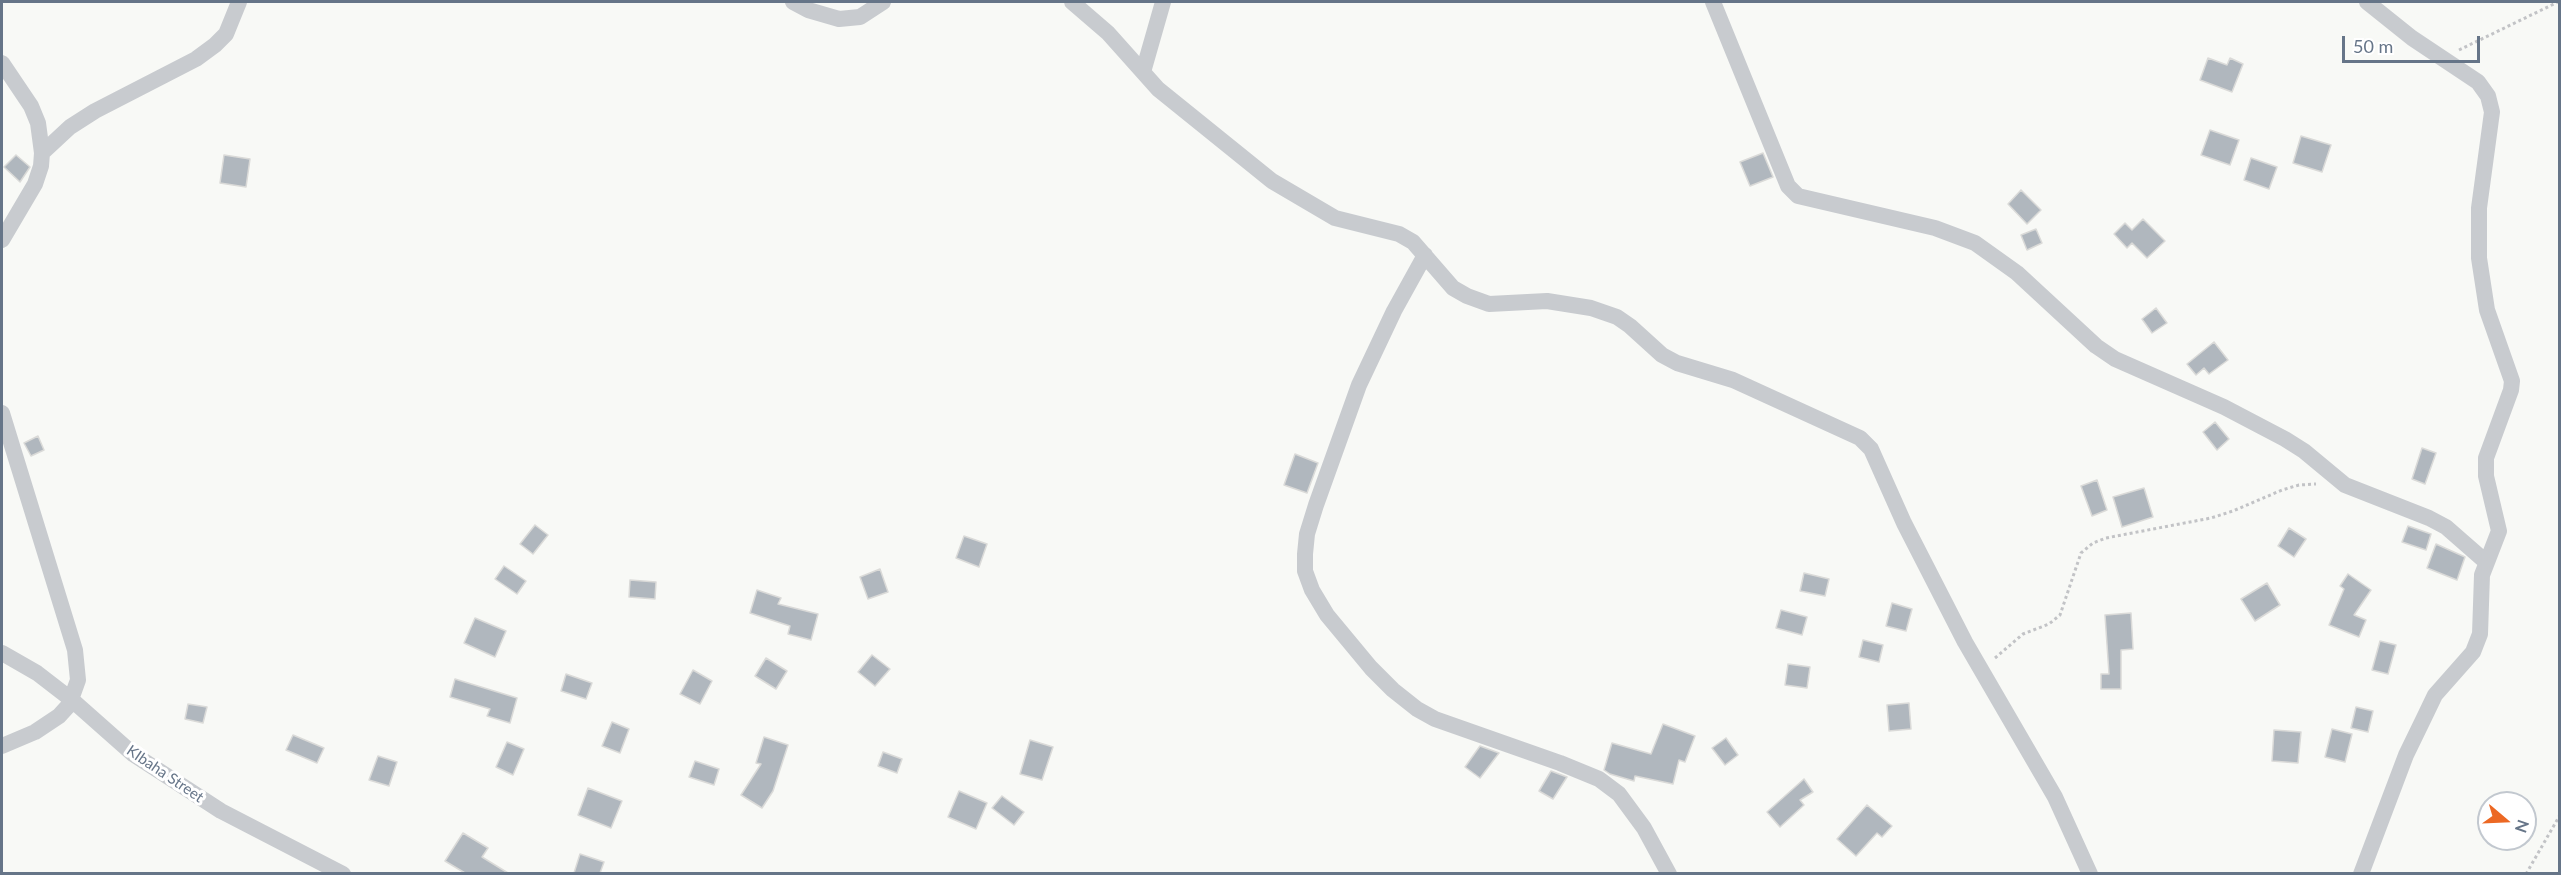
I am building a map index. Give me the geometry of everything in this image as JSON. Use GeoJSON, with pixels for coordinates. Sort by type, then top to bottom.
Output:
{"type":"FeatureCollection","features":[{"type":"Feature","properties":{"kind":"street"},"geometry":{"type":"LineString","coordinates":[[42,153],[70,127],[94,111],[196,59],[215,45],[226,34],[239,2]]}},
{"type":"Feature","properties":{"kind":"street"},"geometry":{"type":"LineString","coordinates":[[794,2],[808,10],[839,19],[860,17],[883,2]]}},
{"type":"Feature","properties":{"kind":"street"},"geometry":{"type":"LineString","coordinates":[[1071,2],[1108,33],[1158,89],[1272,181],[1299,199],[1335,218],[1399,234],[1413,242],[1454,288],[1467,296],[1489,304],[1547,301],[1591,308],[1617,317],[1662,355],[1677,363],[1733,380],[1860,438],[1871,449],[1904,523],[1965,642],[2055,797],[2090,873]]}},
{"type":"Feature","properties":{"kind":"street"},"geometry":{"type":"LineString","coordinates":[[1143,72],[1163,2]]}},
{"type":"Feature","properties":{"kind":"street"},"geometry":{"type":"LineString","coordinates":[[1713,2],[1788,186],[1798,196],[1935,228],[1975,243],[2017,273],[2096,346],[2115,359],[2224,407],[2285,439],[2304,451],[2345,485],[2446,527],[2486,562]]}},
{"type":"Feature","properties":{"kind":"street"},"geometry":{"type":"LineString","coordinates":[[2361,873],[2406,754],[2435,695],[2477,645],[2482,626],[2482,575],[2499,531],[2486,476],[2486,458],[2511,390],[2512,381],[2487,310],[2479,258],[2479,208],[2492,112],[2488,96],[2478,82],[2412,38],[2367,2]]}},
{"type":"Feature","properties":{"kind":"street"},"geometry":{"type":"LineString","coordinates":[[2,63],[31,106],[38,123],[42,153],[41,166],[35,184],[2,240]]}},
{"type":"Feature","properties":{"kind":"street"},"geometry":{"type":"LineString","coordinates":[[1425,255],[1394,311],[1359,385],[1319,495],[1307,534],[1305,554],[1305,571],[1312,590],[1327,615],[1371,668],[1417,709],[1435,719],[1599,779],[1619,794],[1638,818],[1669,873]]}},
{"type":"Feature","properties":{"kind":"street"},"geometry":{"type":"LineString","coordinates":[[2,413],[75,650],[78,680],[72,700],[59,716],[35,732],[2,746]]}},
{"type":"Feature","properties":{"kind":"street","name":"KIbaha Street"},"geometry":{"type":"LineString","coordinates":[[2,653],[37,673],[72,700],[133,754],[221,812],[343,873]]}},
{"type":"Feature","properties":{"kind":"path"},"geometry":{"type":"LineString","coordinates":[[2444,58],[2558,2]]}},
{"type":"Feature","properties":{"kind":"path"},"geometry":{"type":"LineString","coordinates":[[1983,670],[2023,634],[2049,624],[2060,615],[2081,554],[2093,543],[2106,538],[2211,518],[2299,485],[2345,485]]}},
{"type":"Feature","properties":{"kind":"path"},"geometry":{"type":"LineString","coordinates":[[2526,873],[2559,815]]}},
{"type":"Feature","properties":{"kind":"building"},"geometry":{"type":"Polygon","coordinates":[[[2208,58],[2227,65],[2230,58],[2243,64],[2232,92],[2200,80],[2208,58]]]}},
{"type":"Feature","properties":{"kind":"building"},"geometry":{"type":"Polygon","coordinates":[[[2210,130],[2239,140],[2230,165],[2201,155],[2210,130]]]}},
{"type":"Feature","properties":{"kind":"building"},"geometry":{"type":"Polygon","coordinates":[[[2301,136],[2331,145],[2322,172],[2293,163],[2301,136]]]}},
{"type":"Feature","properties":{"kind":"building"},"geometry":{"type":"Polygon","coordinates":[[[1763,153],[1773,177],[1750,186],[1740,162],[1763,153]]]}},
{"type":"Feature","properties":{"kind":"building"},"geometry":{"type":"Polygon","coordinates":[[[16,155],[30,167],[20,182],[4,167],[16,155]]]}},
{"type":"Feature","properties":{"kind":"building"},"geometry":{"type":"Polygon","coordinates":[[[224,155],[250,159],[246,187],[220,183],[224,155]]]}},
{"type":"Feature","properties":{"kind":"building"},"geometry":{"type":"Polygon","coordinates":[[[2251,158],[2277,167],[2269,189],[2244,180],[2251,158]]]}},
{"type":"Feature","properties":{"kind":"building"},"geometry":{"type":"Polygon","coordinates":[[[2021,190],[2041,210],[2027,224],[2008,204],[2021,190]]]}},
{"type":"Feature","properties":{"kind":"building"},"geometry":{"type":"Polygon","coordinates":[[[2143,219],[2165,241],[2147,258],[2132,243],[2127,248],[2114,234],[2125,223],[2132,230],[2143,219]]]}},
{"type":"Feature","properties":{"kind":"building"},"geometry":{"type":"Polygon","coordinates":[[[2036,229],[2042,243],[2027,250],[2021,235],[2036,229]]]}},
{"type":"Feature","properties":{"kind":"building"},"geometry":{"type":"Polygon","coordinates":[[[2156,308],[2167,323],[2152,333],[2142,319],[2156,308]]]}},
{"type":"Feature","properties":{"kind":"building"},"geometry":{"type":"Polygon","coordinates":[[[2214,342],[2228,360],[2209,374],[2204,368],[2196,375],[2187,364],[2214,342]]]}},
{"type":"Feature","properties":{"kind":"building"},"geometry":{"type":"Polygon","coordinates":[[[2215,422],[2229,439],[2217,450],[2203,432],[2215,422]]]}},
{"type":"Feature","properties":{"kind":"building"},"geometry":{"type":"Polygon","coordinates":[[[38,436],[44,450],[31,456],[24,443],[38,436]]]}},
{"type":"Feature","properties":{"kind":"building"},"geometry":{"type":"Polygon","coordinates":[[[2422,448],[2436,453],[2425,484],[2412,479],[2422,448]]]}},
{"type":"Feature","properties":{"kind":"building"},"geometry":{"type":"Polygon","coordinates":[[[1295,454],[1318,463],[1307,493],[1284,485],[1295,454]]]}},
{"type":"Feature","properties":{"kind":"building"},"geometry":{"type":"Polygon","coordinates":[[[2097,480],[2107,510],[2092,516],[2081,486],[2097,480]]]}},
{"type":"Feature","properties":{"kind":"building"},"geometry":{"type":"Polygon","coordinates":[[[2144,488],[2153,517],[2122,527],[2113,497],[2144,488]]]}},
{"type":"Feature","properties":{"kind":"building"},"geometry":{"type":"Polygon","coordinates":[[[535,525],[548,535],[533,554],[520,544],[535,525]]]}},
{"type":"Feature","properties":{"kind":"building"},"geometry":{"type":"Polygon","coordinates":[[[2408,526],[2431,534],[2426,550],[2402,542],[2408,526]]]}},
{"type":"Feature","properties":{"kind":"building"},"geometry":{"type":"Polygon","coordinates":[[[2289,528],[2306,539],[2294,557],[2278,546],[2289,528]]]}},
{"type":"Feature","properties":{"kind":"building"},"geometry":{"type":"Polygon","coordinates":[[[964,536],[987,544],[979,567],[956,558],[964,536]]]}},
{"type":"Feature","properties":{"kind":"building"},"geometry":{"type":"Polygon","coordinates":[[[2436,544],[2465,557],[2457,580],[2427,568],[2436,544]]]}},
{"type":"Feature","properties":{"kind":"building"},"geometry":{"type":"Polygon","coordinates":[[[504,566],[526,581],[517,594],[495,579],[504,566]]]}},
{"type":"Feature","properties":{"kind":"building"},"geometry":{"type":"Polygon","coordinates":[[[880,569],[888,592],[868,599],[860,577],[880,569]]]}},
{"type":"Feature","properties":{"kind":"building"},"geometry":{"type":"Polygon","coordinates":[[[1804,573],[1829,579],[1825,596],[1800,591],[1804,573]]]}},
{"type":"Feature","properties":{"kind":"building"},"geometry":{"type":"Polygon","coordinates":[[[2348,574],[2371,590],[2354,615],[2366,620],[2359,637],[2329,625],[2344,589],[2340,586],[2348,574]]]}},
{"type":"Feature","properties":{"kind":"building"},"geometry":{"type":"Polygon","coordinates":[[[630,580],[656,582],[655,599],[629,597],[630,580]]]}},
{"type":"Feature","properties":{"kind":"building"},"geometry":{"type":"Polygon","coordinates":[[[2267,583],[2280,605],[2255,621],[2241,599],[2267,583]]]}},
{"type":"Feature","properties":{"kind":"building"},"geometry":{"type":"Polygon","coordinates":[[[757,590],[781,598],[778,604],[818,614],[811,640],[788,634],[790,626],[750,613],[757,590]]]}},
{"type":"Feature","properties":{"kind":"building"},"geometry":{"type":"Polygon","coordinates":[[[1892,603],[1912,609],[1906,631],[1886,626],[1892,603]]]}},
{"type":"Feature","properties":{"kind":"building"},"geometry":{"type":"Polygon","coordinates":[[[1781,610],[1807,617],[1802,635],[1776,628],[1781,610]]]}},
{"type":"Feature","properties":{"kind":"building"},"geometry":{"type":"Polygon","coordinates":[[[2131,613],[2133,649],[2121,650],[2121,689],[2101,689],[2101,674],[2109,674],[2105,615],[2131,613]]]}},
{"type":"Feature","properties":{"kind":"building"},"geometry":{"type":"Polygon","coordinates":[[[475,618],[506,631],[495,657],[464,643],[475,618]]]}},
{"type":"Feature","properties":{"kind":"building"},"geometry":{"type":"Polygon","coordinates":[[[1863,640],[1883,645],[1879,662],[1859,657],[1863,640]]]}},
{"type":"Feature","properties":{"kind":"building"},"geometry":{"type":"Polygon","coordinates":[[[2380,641],[2396,645],[2388,674],[2372,670],[2380,641]]]}},
{"type":"Feature","properties":{"kind":"building"},"geometry":{"type":"Polygon","coordinates":[[[872,655],[890,669],[875,686],[858,672],[872,655]]]}},
{"type":"Feature","properties":{"kind":"building"},"geometry":{"type":"Polygon","coordinates":[[[766,658],[787,671],[776,689],[755,676],[766,658]]]}},
{"type":"Feature","properties":{"kind":"building"},"geometry":{"type":"Polygon","coordinates":[[[1788,664],[1810,667],[1807,688],[1785,685],[1788,664]]]}},
{"type":"Feature","properties":{"kind":"building"},"geometry":{"type":"Polygon","coordinates":[[[693,670],[712,681],[700,704],[680,694],[693,670]]]}},
{"type":"Feature","properties":{"kind":"building"},"geometry":{"type":"Polygon","coordinates":[[[566,674],[592,683],[586,699],[561,691],[566,674]]]}},
{"type":"Feature","properties":{"kind":"building"},"geometry":{"type":"Polygon","coordinates":[[[455,679],[517,698],[510,723],[487,716],[490,709],[450,697],[455,679]]]}},
{"type":"Feature","properties":{"kind":"building"},"geometry":{"type":"Polygon","coordinates":[[[1909,703],[1911,729],[1889,731],[1887,705],[1909,703]]]}},
{"type":"Feature","properties":{"kind":"building"},"geometry":{"type":"Polygon","coordinates":[[[188,704],[207,707],[203,723],[185,719],[188,704]]]}},
{"type":"Feature","properties":{"kind":"building"},"geometry":{"type":"Polygon","coordinates":[[[2356,707],[2373,711],[2368,732],[2351,728],[2356,707]]]}},
{"type":"Feature","properties":{"kind":"building"},"geometry":{"type":"Polygon","coordinates":[[[612,722],[629,729],[620,753],[602,746],[612,722]]]}},
{"type":"Feature","properties":{"kind":"building"},"geometry":{"type":"Polygon","coordinates":[[[1663,724],[1695,736],[1685,762],[1679,760],[1673,784],[1635,776],[1634,781],[1604,770],[1612,743],[1651,754],[1663,724]]]}},
{"type":"Feature","properties":{"kind":"building"},"geometry":{"type":"Polygon","coordinates":[[[2332,729],[2352,734],[2345,762],[2325,757],[2332,729]]]}},
{"type":"Feature","properties":{"kind":"building"},"geometry":{"type":"Polygon","coordinates":[[[2274,730],[2301,732],[2298,763],[2272,761],[2274,730]]]}},
{"type":"Feature","properties":{"kind":"building"},"geometry":{"type":"Polygon","coordinates":[[[293,735],[324,748],[317,763],[286,750],[293,735]]]}},
{"type":"Feature","properties":{"kind":"building"},"geometry":{"type":"Polygon","coordinates":[[[764,737],[788,745],[773,791],[762,808],[741,795],[761,764],[756,763],[764,737]]]}},
{"type":"Feature","properties":{"kind":"building"},"geometry":{"type":"Polygon","coordinates":[[[1726,738],[1738,755],[1725,765],[1712,748],[1726,738]]]}},
{"type":"Feature","properties":{"kind":"building"},"geometry":{"type":"Polygon","coordinates":[[[1030,740],[1053,747],[1042,780],[1020,774],[1030,740]]]}},
{"type":"Feature","properties":{"kind":"building"},"geometry":{"type":"Polygon","coordinates":[[[507,742],[524,749],[513,775],[496,767],[507,742]]]}},
{"type":"Feature","properties":{"kind":"building"},"geometry":{"type":"Polygon","coordinates":[[[1480,746],[1499,753],[1480,778],[1465,767],[1480,746]]]}},
{"type":"Feature","properties":{"kind":"building"},"geometry":{"type":"Polygon","coordinates":[[[883,752],[902,759],[897,773],[878,766],[883,752]]]}},
{"type":"Feature","properties":{"kind":"building"},"geometry":{"type":"Polygon","coordinates":[[[378,756],[397,762],[389,786],[369,780],[378,756]]]}},
{"type":"Feature","properties":{"kind":"building"},"geometry":{"type":"Polygon","coordinates":[[[695,761],[719,769],[714,785],[689,777],[695,761]]]}},
{"type":"Feature","properties":{"kind":"building"},"geometry":{"type":"Polygon","coordinates":[[[1551,771],[1567,777],[1553,799],[1539,791],[1551,771]]]}},
{"type":"Feature","properties":{"kind":"building"},"geometry":{"type":"Polygon","coordinates":[[[1804,779],[1813,792],[1800,800],[1804,805],[1780,827],[1767,812],[1804,779]]]}},
{"type":"Feature","properties":{"kind":"building"},"geometry":{"type":"Polygon","coordinates":[[[588,788],[622,801],[611,828],[578,815],[588,788]]]}},
{"type":"Feature","properties":{"kind":"building"},"geometry":{"type":"Polygon","coordinates":[[[959,791],[987,803],[976,829],[948,817],[959,791]]]}},
{"type":"Feature","properties":{"kind":"building"},"geometry":{"type":"Polygon","coordinates":[[[1002,796],[1024,812],[1014,825],[992,808],[1002,796]]]}},
{"type":"Feature","properties":{"kind":"building"},"geometry":{"type":"Polygon","coordinates":[[[1867,805],[1892,826],[1882,837],[1877,833],[1856,856],[1837,839],[1867,805]]]}},
{"type":"Feature","properties":{"kind":"building"},"geometry":{"type":"Polygon","coordinates":[[[463,833],[488,848],[482,857],[508,873],[465,873],[445,861],[463,833]]]}},
{"type":"Feature","properties":{"kind":"building"},"geometry":{"type":"Polygon","coordinates":[[[580,854],[604,862],[600,873],[574,873],[580,854]]]}}]}
